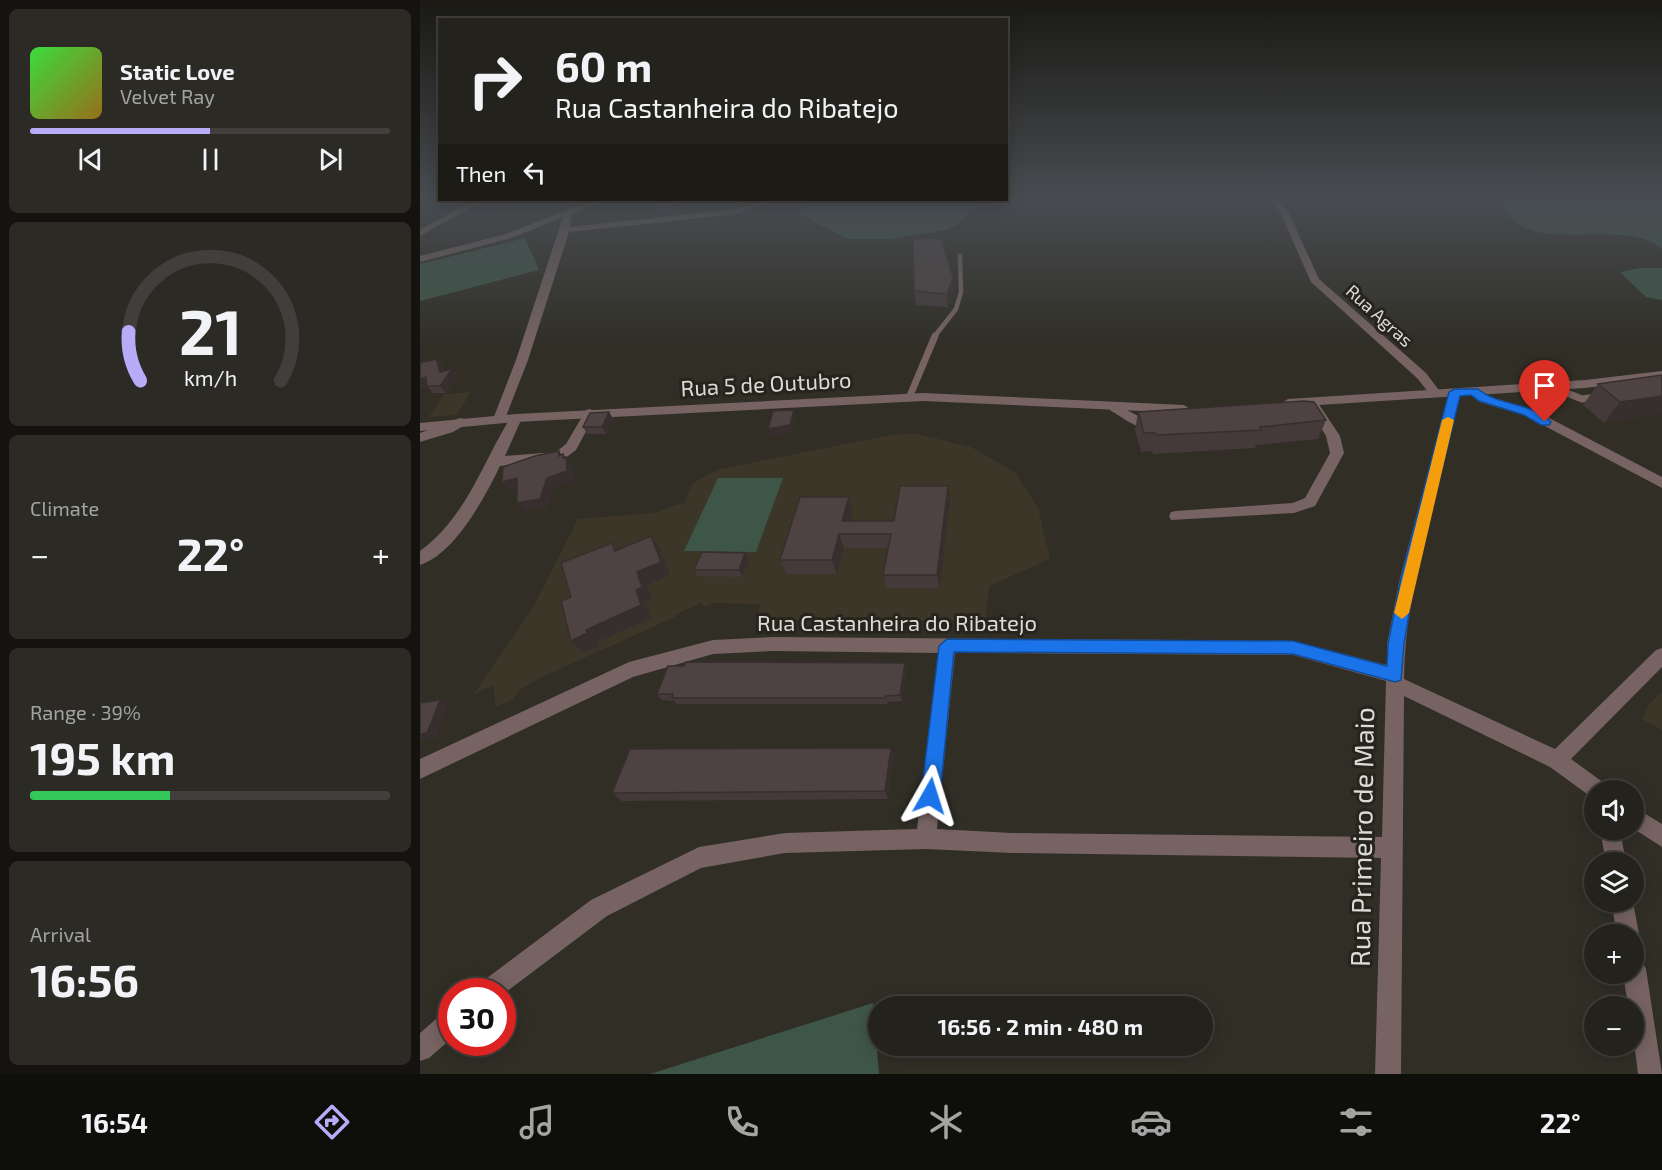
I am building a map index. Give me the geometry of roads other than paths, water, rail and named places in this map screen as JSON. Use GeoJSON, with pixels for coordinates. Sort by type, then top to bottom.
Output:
{"type":"FeatureCollection","features":[{"type":"Feature","properties":{"kind":"street"},"geometry":{"type":"LineString","coordinates":[[420,259],[462,248]]}},
{"type":"Feature","properties":{"kind":"street"},"geometry":{"type":"LineString","coordinates":[[499,419],[522,360],[559,248]]}},
{"type":"Feature","properties":{"kind":"street","name":"Rua Agras"},"geometry":{"type":"LineString","coordinates":[[1300,248],[1315,280],[1422,376],[1435,393]]}},
{"type":"Feature","properties":{"kind":"street"},"geometry":{"type":"LineString","coordinates":[[1280,409],[1435,393],[1552,387],[1662,375]]}},
{"type":"Feature","properties":{"kind":"street"},"geometry":{"type":"LineString","coordinates":[[1474,391],[1483,399],[1528,412],[1662,483]]}},
{"type":"Feature","properties":{"kind":"street","name":"Rua Primeiro de Maio"},"geometry":{"type":"LineString","coordinates":[[1388,1074],[1396,644],[1408,578],[1455,392]]}},
{"type":"Feature","properties":{"kind":"street","name":"Rua 5 de Outubro"},"geometry":{"type":"LineString","coordinates":[[420,427],[590,413],[909,398],[1167,410],[1200,408]]}},
{"type":"Feature","properties":{"kind":"street"},"geometry":{"type":"LineString","coordinates":[[1176,516],[1294,508],[1310,502],[1337,453],[1333,436],[1314,406]]}},
{"type":"Feature","properties":{"kind":"street","name":"Rua 5 de Outubro"},"geometry":{"type":"LineString","coordinates":[[1115,408],[1146,426],[1180,423]]}},
{"type":"Feature","properties":{"kind":"street"},"geometry":{"type":"LineString","coordinates":[[495,462],[559,456],[572,447],[590,413]]}},
{"type":"Feature","properties":{"kind":"street"},"geometry":{"type":"LineString","coordinates":[[420,559],[436,549],[460,521],[480,491],[516,418]]}},
{"type":"Feature","properties":{"kind":"street"},"geometry":{"type":"LineString","coordinates":[[420,438],[448,429],[460,422]]}},
{"type":"Feature","properties":{"kind":"street","name":"Rua Castanheira do Ribatejo"},"geometry":{"type":"LineString","coordinates":[[420,769],[628,670],[713,647],[773,644],[1293,648],[1395,679],[1557,760],[1584,780]]}},
{"type":"Feature","properties":{"kind":"street"},"geometry":{"type":"LineString","coordinates":[[926,839],[947,646]]}},
{"type":"Feature","properties":{"kind":"street"},"geometry":{"type":"LineString","coordinates":[[1557,760],[1662,655]]}},
{"type":"Feature","properties":{"kind":"street"},"geometry":{"type":"LineString","coordinates":[[1644,824],[1662,837]]}},
{"type":"Feature","properties":{"kind":"street"},"geometry":{"type":"LineString","coordinates":[[506,978],[599,908],[699,858],[785,843],[926,839],[1392,848]]}},
{"type":"Feature","properties":{"kind":"street"},"geometry":{"type":"LineString","coordinates":[[1636,984],[1651,1074]]}},
{"type":"Feature","properties":{"kind":"street"},"geometry":{"type":"LineString","coordinates":[[420,1049],[438,1034]]}},
{"type":"Feature","properties":{"kind":"lane"},"geometry":{"type":"LineString","coordinates":[[909,398],[936,333],[956,309],[961,292],[960,256]]}},
{"type":"Feature","properties":{"kind":"lane"},"geometry":{"type":"LineString","coordinates":[[1552,387],[1582,399],[1605,396]]}}]}
